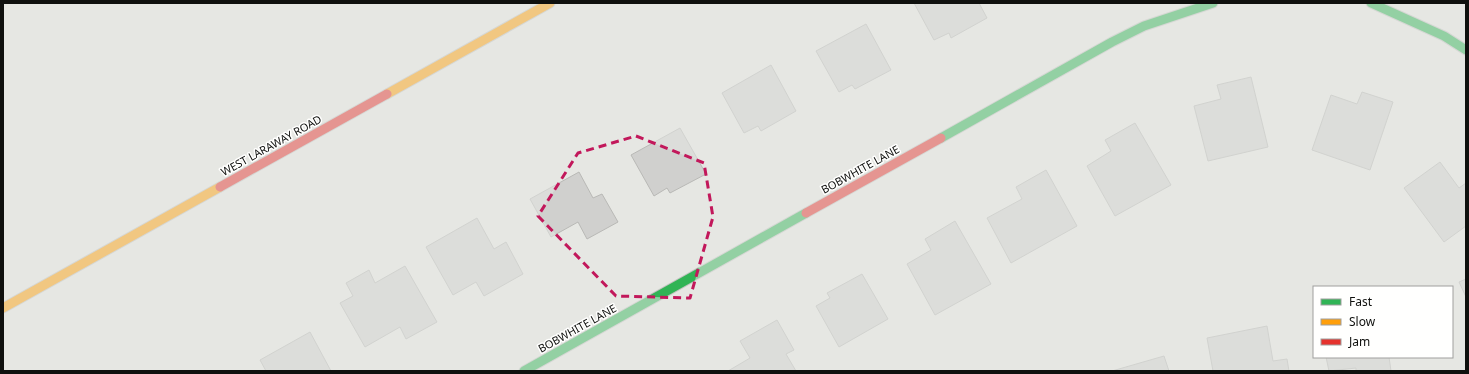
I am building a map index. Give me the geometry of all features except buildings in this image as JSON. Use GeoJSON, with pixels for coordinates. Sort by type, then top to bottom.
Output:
{"type":"FeatureCollection","features":[{"type":"Feature","properties":{"kind":"street","name":"WEST LARAWAY ROAD"},"geometry":{"type":"LineString","coordinates":[[3,308],[550,3]]}},
{"type":"Feature","properties":{"kind":"street","name":"BOBWHITE LANE"},"geometry":{"type":"LineString","coordinates":[[524,371],[1112,42],[1144,26],[1213,3]]}},
{"type":"Feature","properties":{"kind":"street"},"geometry":{"type":"LineString","coordinates":[[1371,3],[1444,36],[1466,50]]}},
{"type":"Feature","properties":{"kind":"highlighted area"},"geometry":{"type":"Polygon","coordinates":[[[636,136],[704,163],[713,217],[690,298],[616,296],[538,216],[578,153],[636,136]]]}},
{"type":"Feature","properties":{"kind":"traffic: fast"},"geometry":{"type":"LineString","coordinates":[[941,138],[1112,42],[1144,26],[1213,3]]}},
{"type":"Feature","properties":{"kind":"traffic: fast"},"geometry":{"type":"LineString","coordinates":[[1371,3],[1444,36],[1466,50]]}},
{"type":"Feature","properties":{"kind":"traffic: fast"},"geometry":{"type":"LineString","coordinates":[[524,371],[806,213]]}},
{"type":"Feature","properties":{"kind":"traffic: slow"},"geometry":{"type":"LineString","coordinates":[[387,94],[550,3]]}},
{"type":"Feature","properties":{"kind":"traffic: slow"},"geometry":{"type":"LineString","coordinates":[[3,308],[220,187]]}},
{"type":"Feature","properties":{"kind":"traffic: jam"},"geometry":{"type":"LineString","coordinates":[[220,187],[387,94]]}},
{"type":"Feature","properties":{"kind":"traffic: jam"},"geometry":{"type":"LineString","coordinates":[[806,213],[941,138]]}}]}
